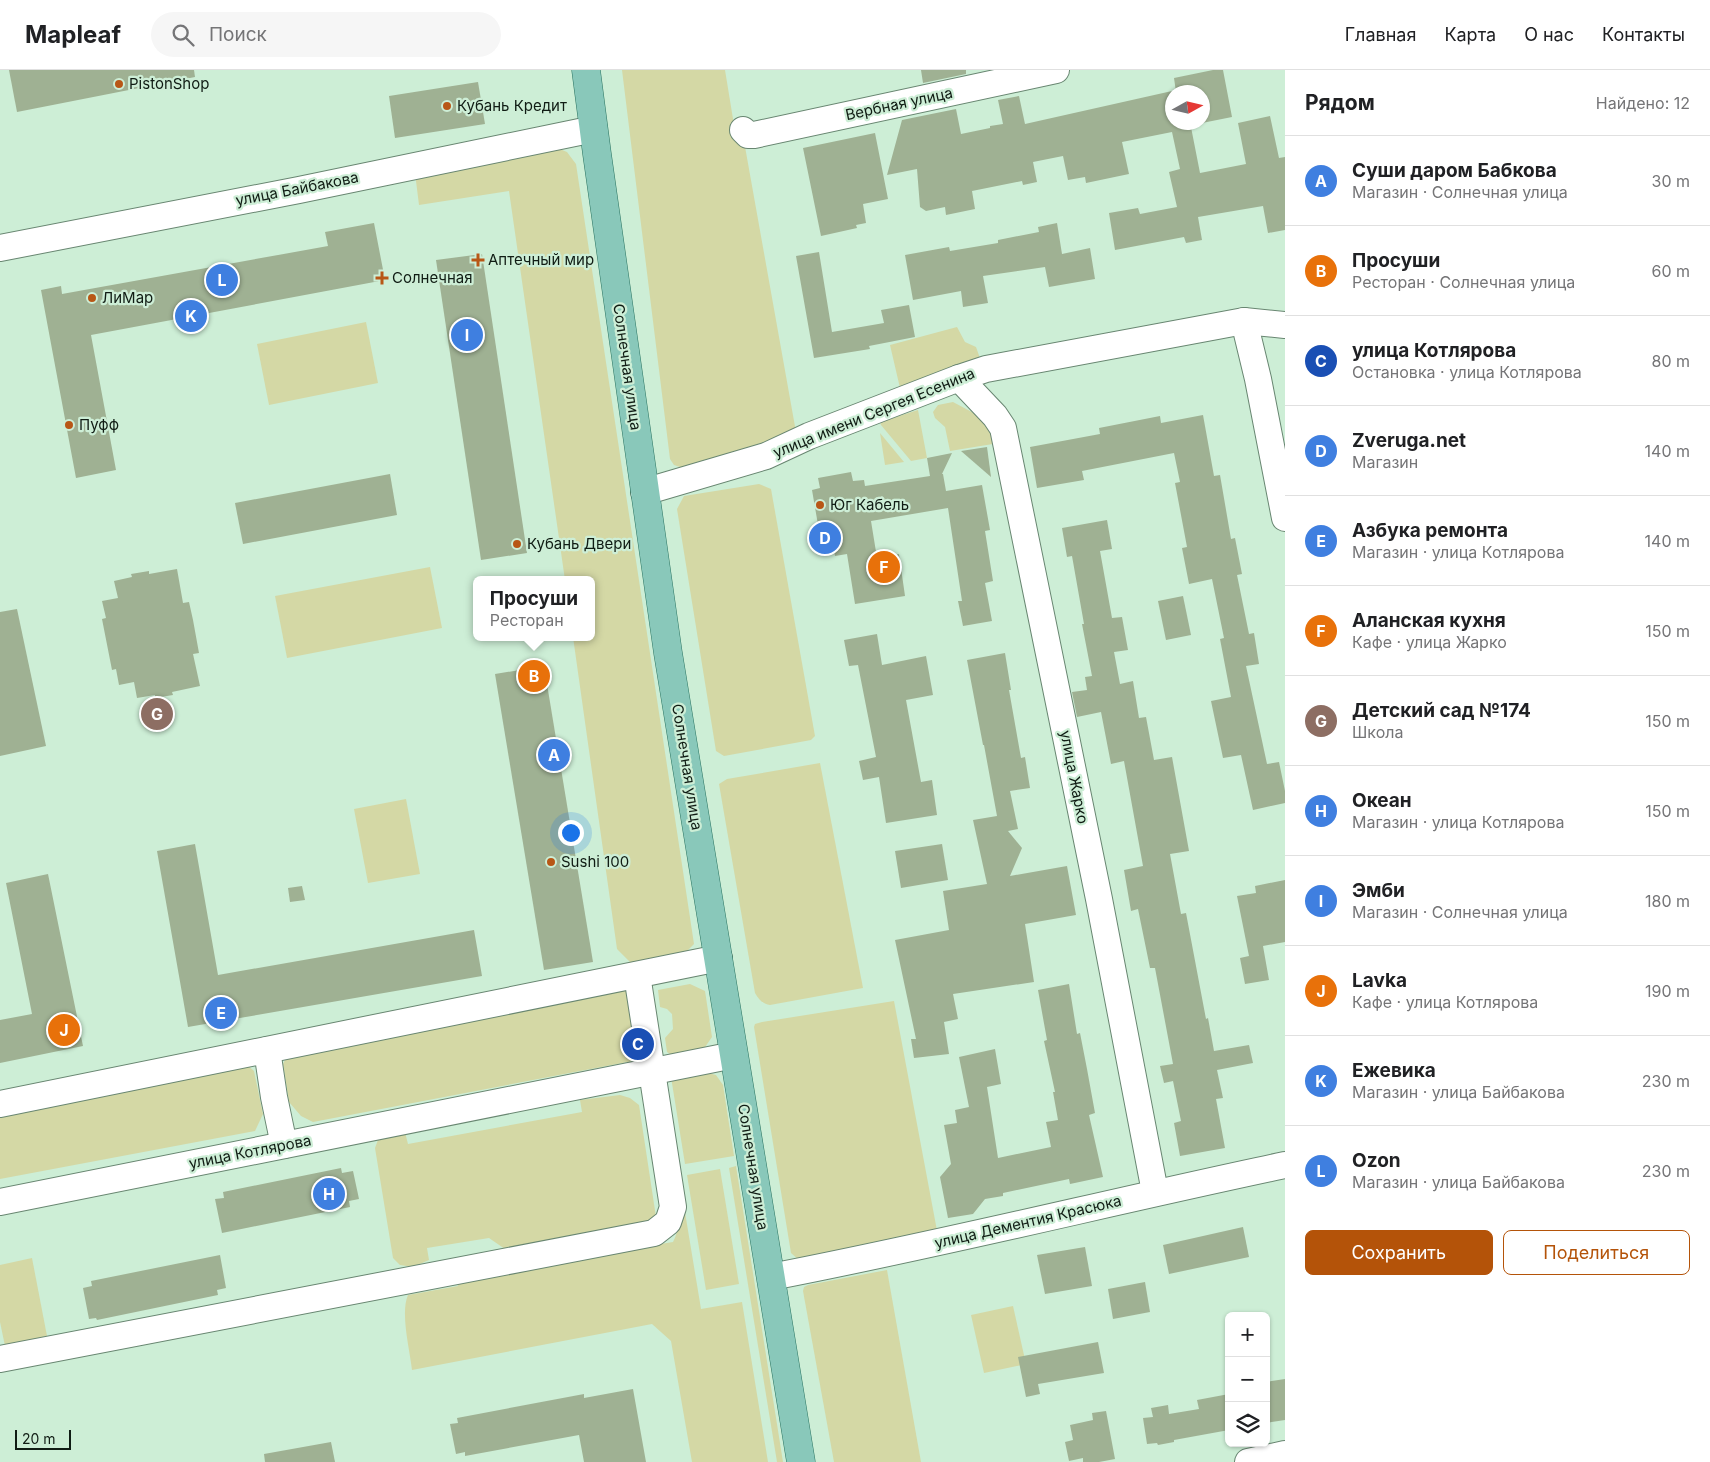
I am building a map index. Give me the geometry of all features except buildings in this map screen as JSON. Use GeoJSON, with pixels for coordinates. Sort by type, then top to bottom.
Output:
{"type":"FeatureCollection","features":[{"type":"Feature","properties":{"kind":"main road","name":"Солнечная улица"},"geometry":{"type":"LineString","coordinates":[[586,70],[668,653],[802,1462]]}},
{"type":"Feature","properties":{"kind":"street","name":"Вербная улица"},"geometry":{"type":"LineString","coordinates":[[743,130],[748,134],[754,135],[1056,70]]}},
{"type":"Feature","properties":{"kind":"street","name":"улица Байбакова"},"geometry":{"type":"LineString","coordinates":[[0,248],[289,192],[594,129]]}},
{"type":"Feature","properties":{"kind":"street","name":"улица имени Сергея Есенина"},"geometry":{"type":"LineString","coordinates":[[644,492],[766,456],[809,436],[959,378],[986,370],[1244,321],[1285,325]]}},
{"type":"Feature","properties":{"kind":"street"},"geometry":{"type":"LineString","coordinates":[[1244,321],[1285,518]]}},
{"type":"Feature","properties":{"kind":"street","name":"улица Жарко"},"geometry":{"type":"LineString","coordinates":[[959,378],[995,416],[1003,428],[1099,899],[1155,1192]]}},
{"type":"Feature","properties":{"kind":"street"},"geometry":{"type":"LineString","coordinates":[[0,1104],[719,958]]}},
{"type":"Feature","properties":{"kind":"street"},"geometry":{"type":"LineString","coordinates":[[0,1359],[654,1233],[668,1222],[673,1207],[637,975]]}},
{"type":"Feature","properties":{"kind":"street"},"geometry":{"type":"LineString","coordinates":[[267,1050],[284,1145]]}},
{"type":"Feature","properties":{"kind":"street","name":"улица Котлярова"},"geometry":{"type":"LineString","coordinates":[[0,1202],[734,1055]]}},
{"type":"Feature","properties":{"kind":"street","name":"улица Дементия Красюка"},"geometry":{"type":"LineString","coordinates":[[771,1278],[872,1258],[1155,1192],[1285,1165]]}},
{"type":"Feature","properties":{"kind":"street"},"geometry":{"type":"LineString","coordinates":[[1248,1462],[1285,1454]]}},
{"type":"Feature","properties":{"kind":"green space"},"geometry":{"type":"Polygon","coordinates":[[[622,70],[725,70],[734,125],[744,141],[796,432],[683,468],[674,465],[670,459],[622,70]]]}},
{"type":"Feature","properties":{"kind":"green space"},"geometry":{"type":"Polygon","coordinates":[[[550,145],[567,152],[576,164],[694,944],[681,957],[642,964],[630,962],[617,949],[574,641],[595,641],[595,576],[564,576],[509,191],[419,205],[415,173],[550,145]]]}},
{"type":"Feature","properties":{"kind":"green space"},"geometry":{"type":"Polygon","coordinates":[[[366,322],[378,383],[269,405],[257,344],[366,322]]]}},
{"type":"Feature","properties":{"kind":"green space"},"geometry":{"type":"Polygon","coordinates":[[[957,327],[965,342],[976,347],[981,361],[900,388],[890,345],[957,327]]]}},
{"type":"Feature","properties":{"kind":"green space"},"geometry":{"type":"Polygon","coordinates":[[[953,402],[985,419],[999,443],[950,451],[945,427],[935,418],[933,412],[938,405],[953,402]]]}},
{"type":"Feature","properties":{"kind":"green space"},"geometry":{"type":"Polygon","coordinates":[[[918,410],[927,458],[911,461],[880,422],[918,410]]]}},
{"type":"Feature","properties":{"kind":"green space"},"geometry":{"type":"Polygon","coordinates":[[[880,433],[904,462],[885,465],[880,433]]]}},
{"type":"Feature","properties":{"kind":"green space"},"geometry":{"type":"Polygon","coordinates":[[[759,484],[771,489],[815,736],[811,740],[724,756],[716,751],[677,509],[684,496],[759,484]]]}},
{"type":"Feature","properties":{"kind":"green space"},"geometry":{"type":"Polygon","coordinates":[[[430,567],[442,628],[287,658],[275,596],[430,567]]]}},
{"type":"Feature","properties":{"kind":"green space"},"geometry":{"type":"Polygon","coordinates":[[[820,763],[863,988],[770,1005],[761,1001],[755,993],[719,784],[727,779],[820,763]]]}},
{"type":"Feature","properties":{"kind":"green space"},"geometry":{"type":"Polygon","coordinates":[[[406,799],[420,874],[368,883],[354,809],[406,799]]]}},
{"type":"Feature","properties":{"kind":"green space"},"geometry":{"type":"Polygon","coordinates":[[[690,984],[705,991],[712,1037],[703,1050],[673,1056],[667,1052],[665,1038],[673,1029],[672,1014],[667,1009],[660,1007],[658,990],[690,984]]]}},
{"type":"Feature","properties":{"kind":"green space"},"geometry":{"type":"Polygon","coordinates":[[[625,990],[633,996],[638,1060],[313,1122],[301,1116],[289,1102],[283,1064],[288,1054],[625,990]]]}},
{"type":"Feature","properties":{"kind":"green space"},"geometry":{"type":"Polygon","coordinates":[[[894,1001],[938,1236],[800,1261],[791,1253],[755,1024],[894,1001]]]}},
{"type":"Feature","properties":{"kind":"green space"},"geometry":{"type":"Polygon","coordinates":[[[245,1063],[254,1071],[263,1114],[255,1131],[0,1179],[0,1115],[245,1063]]]}},
{"type":"Feature","properties":{"kind":"green space"},"geometry":{"type":"Polygon","coordinates":[[[704,1072],[716,1075],[723,1085],[734,1156],[685,1164],[671,1077],[704,1072]]]}},
{"type":"Feature","properties":{"kind":"green space"},"geometry":{"type":"Polygon","coordinates":[[[620,1095],[630,1098],[639,1105],[656,1217],[651,1229],[512,1254],[489,1238],[427,1248],[429,1260],[413,1267],[400,1265],[393,1258],[375,1148],[379,1137],[405,1132],[408,1144],[582,1112],[580,1100],[620,1095]]]}},
{"type":"Feature","properties":{"kind":"green space"},"geometry":{"type":"Polygon","coordinates":[[[736,1166],[783,1462],[777,1462],[729,1168],[736,1166]]]}},
{"type":"Feature","properties":{"kind":"green space"},"geometry":{"type":"Polygon","coordinates":[[[720,1169],[739,1284],[706,1290],[687,1175],[720,1169]]]}},
{"type":"Feature","properties":{"kind":"green space"},"geometry":{"type":"Polygon","coordinates":[[[679,1176],[701,1309],[742,1302],[768,1462],[692,1462],[671,1341],[652,1324],[412,1370],[405,1321],[408,1295],[458,1286],[456,1277],[673,1242],[679,1218],[679,1176]]]}},
{"type":"Feature","properties":{"kind":"green space"},"geometry":{"type":"Polygon","coordinates":[[[32,1258],[47,1336],[5,1346],[0,1322],[0,1265],[32,1258]]]}},
{"type":"Feature","properties":{"kind":"green space"},"geometry":{"type":"Polygon","coordinates":[[[887,1270],[921,1462],[834,1462],[803,1291],[804,1287],[887,1270]]]}},
{"type":"Feature","properties":{"kind":"green space"},"geometry":{"type":"Polygon","coordinates":[[[1013,1306],[1026,1364],[984,1373],[971,1315],[1013,1306]]]}},
{"type":"Feature","properties":{"kind":"place","name":"PistonShop"},"geometry":{"type":"Point","coordinates":[119,84]}},
{"type":"Feature","properties":{"kind":"place","name":"Кубань Кредит"},"geometry":{"type":"Point","coordinates":[447,106]}},
{"type":"Feature","properties":{"kind":"place","name":"Аптечный мир"},"geometry":{"type":"Point","coordinates":[478,260]}},
{"type":"Feature","properties":{"kind":"place","name":"Солнечная"},"geometry":{"type":"Point","coordinates":[382,278]}},
{"type":"Feature","properties":{"kind":"place","name":"Ozon"},"geometry":{"type":"Point","coordinates":[222,280]}},
{"type":"Feature","properties":{"kind":"place","name":"ЛиМар"},"geometry":{"type":"Point","coordinates":[92,298]}},
{"type":"Feature","properties":{"kind":"place","name":"Ежевика"},"geometry":{"type":"Point","coordinates":[191,316]}},
{"type":"Feature","properties":{"kind":"place","name":"Эмби"},"geometry":{"type":"Point","coordinates":[467,335]}},
{"type":"Feature","properties":{"kind":"place","name":"Пуфф"},"geometry":{"type":"Point","coordinates":[69,425]}},
{"type":"Feature","properties":{"kind":"place","name":"Юг Кабель"},"geometry":{"type":"Point","coordinates":[820,505]}},
{"type":"Feature","properties":{"kind":"place","name":"Zveruga.net"},"geometry":{"type":"Point","coordinates":[825,538]}},
{"type":"Feature","properties":{"kind":"place","name":"Кубань Двери"},"geometry":{"type":"Point","coordinates":[517,544]}},
{"type":"Feature","properties":{"kind":"place","name":"Аланская кухня"},"geometry":{"type":"Point","coordinates":[884,567]}},
{"type":"Feature","properties":{"kind":"place","name":"Просуши"},"geometry":{"type":"Point","coordinates":[534,676]}},
{"type":"Feature","properties":{"kind":"place","name":"Детский сад №174"},"geometry":{"type":"Point","coordinates":[157,714]}},
{"type":"Feature","properties":{"kind":"place","name":"Суши даром Бабкова"},"geometry":{"type":"Point","coordinates":[554,755]}},
{"type":"Feature","properties":{"kind":"place","name":"Sushi 100"},"geometry":{"type":"Point","coordinates":[551,862]}},
{"type":"Feature","properties":{"kind":"place","name":"Азбука ремонта"},"geometry":{"type":"Point","coordinates":[221,1013]}},
{"type":"Feature","properties":{"kind":"place","name":"Lavka"},"geometry":{"type":"Point","coordinates":[64,1030]}},
{"type":"Feature","properties":{"kind":"place","name":"улица Котлярова"},"geometry":{"type":"Point","coordinates":[638,1044]}},
{"type":"Feature","properties":{"kind":"place","name":"Океан"},"geometry":{"type":"Point","coordinates":[329,1194]}}]}
